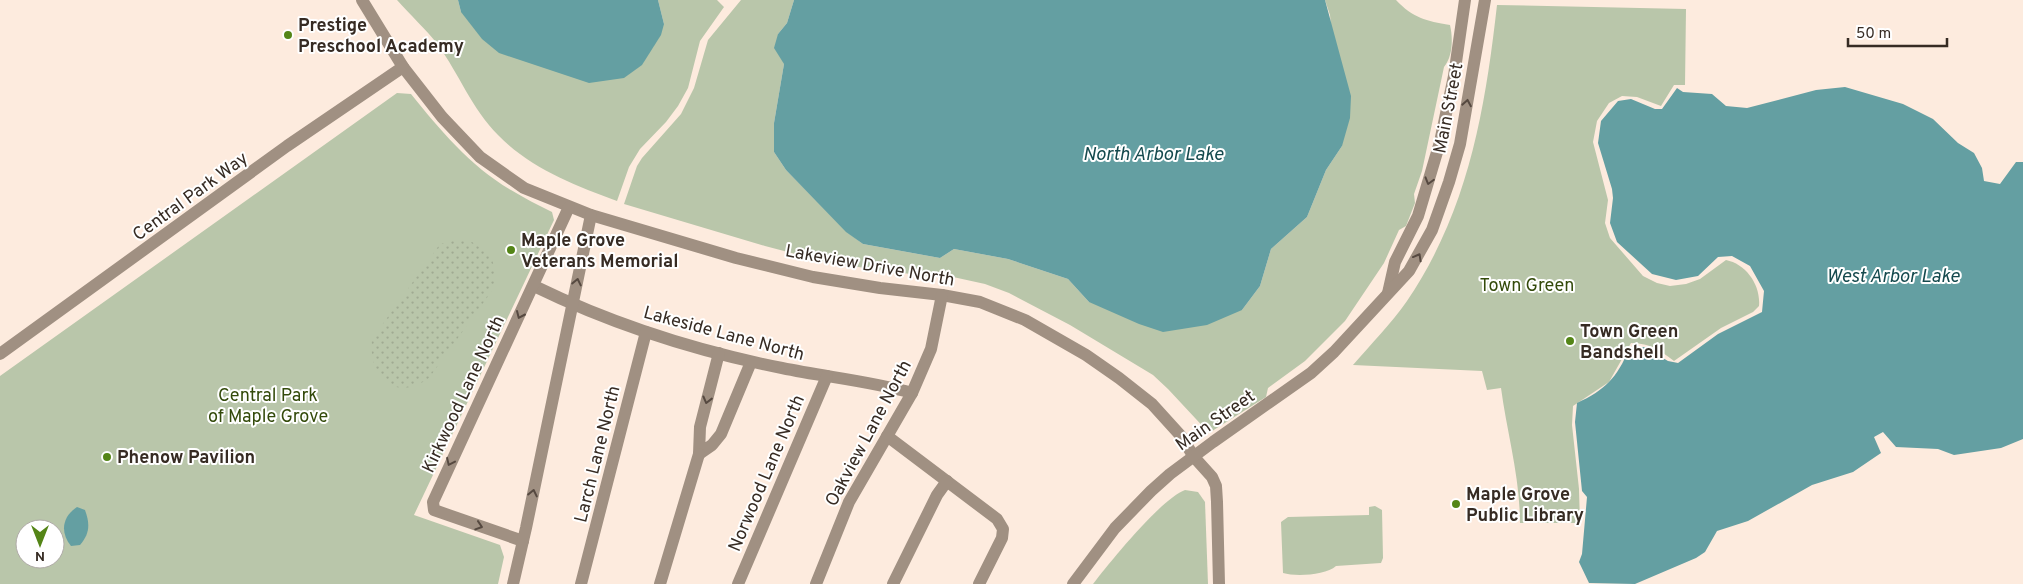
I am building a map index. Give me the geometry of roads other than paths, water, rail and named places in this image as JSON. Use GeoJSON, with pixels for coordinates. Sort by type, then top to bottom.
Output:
{"type":"FeatureCollection","features":[{"type":"Feature","properties":{"kind":"street","name":"Lakeview Drive North"},"geometry":{"type":"LineString","coordinates":[[362,0],[403,67],[442,118],[480,157],[524,188],[569,208],[736,258],[813,277],[980,302],[1025,320],[1086,355],[1152,404],[1181,436],[1194,457],[1212,477],[1216,486],[1218,584]]}},
{"type":"Feature","properties":{"kind":"street","name":"Main Street"},"geometry":{"type":"LineString","coordinates":[[1387,294],[1395,262],[1418,216],[1440,142],[1454,76],[1465,0]]}},
{"type":"Feature","properties":{"kind":"street","name":"Main Street"},"geometry":{"type":"LineString","coordinates":[[1073,584],[1096,550],[1128,513],[1170,474],[1311,373],[1334,352],[1409,272],[1432,230],[1460,144],[1485,0]]}},
{"type":"Feature","properties":{"kind":"street","name":"Central Park Way"},"geometry":{"type":"LineString","coordinates":[[0,354],[287,146],[403,67]]}},
{"type":"Feature","properties":{"kind":"street","name":"Kirkwood Lane North"},"geometry":{"type":"LineString","coordinates":[[523,541],[434,510],[433,502],[569,208]]}},
{"type":"Feature","properties":{"kind":"street"},"geometry":{"type":"LineString","coordinates":[[513,584],[591,215]]}},
{"type":"Feature","properties":{"kind":"street","name":"Lakeside Lane North"},"geometry":{"type":"LineString","coordinates":[[534,286],[572,305],[646,332],[719,353],[751,362],[912,393]]}},
{"type":"Feature","properties":{"kind":"street","name":"Oakview Lane North"},"geometry":{"type":"LineString","coordinates":[[816,584],[849,502],[912,393],[931,349],[942,295]]}},
{"type":"Feature","properties":{"kind":"street","name":"Larch Lane North"},"geometry":{"type":"LineString","coordinates":[[582,584],[646,332]]}},
{"type":"Feature","properties":{"kind":"street"},"geometry":{"type":"LineString","coordinates":[[660,584],[699,454],[698,440],[700,427],[719,353]]}},
{"type":"Feature","properties":{"kind":"street"},"geometry":{"type":"LineString","coordinates":[[699,454],[712,445],[721,434],[751,362]]}},
{"type":"Feature","properties":{"kind":"street","name":"Norwood Lane North"},"geometry":{"type":"LineString","coordinates":[[738,584],[826,376]]}},
{"type":"Feature","properties":{"kind":"street"},"geometry":{"type":"LineString","coordinates":[[887,436],[997,519],[1003,529],[1002,538],[979,584]]}},
{"type":"Feature","properties":{"kind":"street"},"geometry":{"type":"LineString","coordinates":[[893,584],[937,495],[947,480]]}},
{"type":"Feature","properties":{"kind":"water"},"geometry":{"type":"Polygon","coordinates":[[[458,0],[658,0],[664,24],[661,35],[642,65],[624,78],[589,83],[499,53],[482,39],[461,12],[458,0]]]}},
{"type":"Feature","properties":{"kind":"water","name":"North Arbor Lake"},"geometry":{"type":"Polygon","coordinates":[[[794,0],[1325,0],[1351,96],[1350,118],[1342,146],[1326,170],[1307,217],[1271,249],[1260,286],[1242,310],[1207,325],[1163,332],[1139,324],[1089,302],[1068,279],[1008,259],[954,249],[940,258],[863,244],[846,232],[786,170],[774,152],[774,123],[784,64],[774,48],[778,34],[787,23],[794,0]]]}},
{"type":"Feature","properties":{"kind":"water","name":"West Arbor Lake"},"geometry":{"type":"Polygon","coordinates":[[[1845,87],[1903,104],[1933,119],[1958,143],[1974,153],[1982,168],[1984,181],[2000,184],[2016,162],[2023,162],[2023,439],[2001,448],[1954,455],[1938,449],[1896,447],[1883,432],[1874,437],[1881,453],[1853,472],[1812,485],[1748,521],[1717,531],[1705,552],[1696,558],[1635,584],[1589,583],[1579,562],[1582,554],[1587,497],[1582,491],[1575,422],[1577,403],[1603,388],[1609,382],[1620,368],[1629,349],[1644,347],[1668,361],[1678,363],[1718,334],[1762,312],[1764,291],[1750,266],[1732,256],[1718,257],[1698,276],[1676,280],[1652,274],[1617,242],[1610,223],[1613,198],[1612,189],[1598,143],[1601,121],[1618,101],[1631,99],[1655,109],[1662,109],[1677,88],[1683,92],[1712,94],[1726,106],[1747,108],[1816,90],[1845,87]]]}},
{"type":"Feature","properties":{"kind":"water"},"geometry":{"type":"Polygon","coordinates":[[[77,507],[85,510],[88,528],[86,536],[80,545],[71,546],[65,535],[65,522],[72,511],[77,507]]]}},
{"type":"Feature","properties":{"kind":"place","name":"Prestige Preschool Academy"},"geometry":{"type":"Point","coordinates":[288,35]}},
{"type":"Feature","properties":{"kind":"place","name":"Maple Grove Veterans Memorial"},"geometry":{"type":"Point","coordinates":[511,250]}},
{"type":"Feature","properties":{"kind":"place","name":"Town Green Bandshell"},"geometry":{"type":"Point","coordinates":[1570,341]}},
{"type":"Feature","properties":{"kind":"place","name":"Phenow Pavilion"},"geometry":{"type":"Point","coordinates":[107,457]}},
{"type":"Feature","properties":{"kind":"place","name":"Maple Grove Public Library"},"geometry":{"type":"Point","coordinates":[1456,504]}},
{"type":"Feature","properties":{"kind":"park label","name":"Town Green"},"geometry":{"type":"Point","coordinates":[1527,285]}},
{"type":"Feature","properties":{"kind":"park label","name":"Central Park of Maple Grove"},"geometry":{"type":"Point","coordinates":[268,405]}}]}
